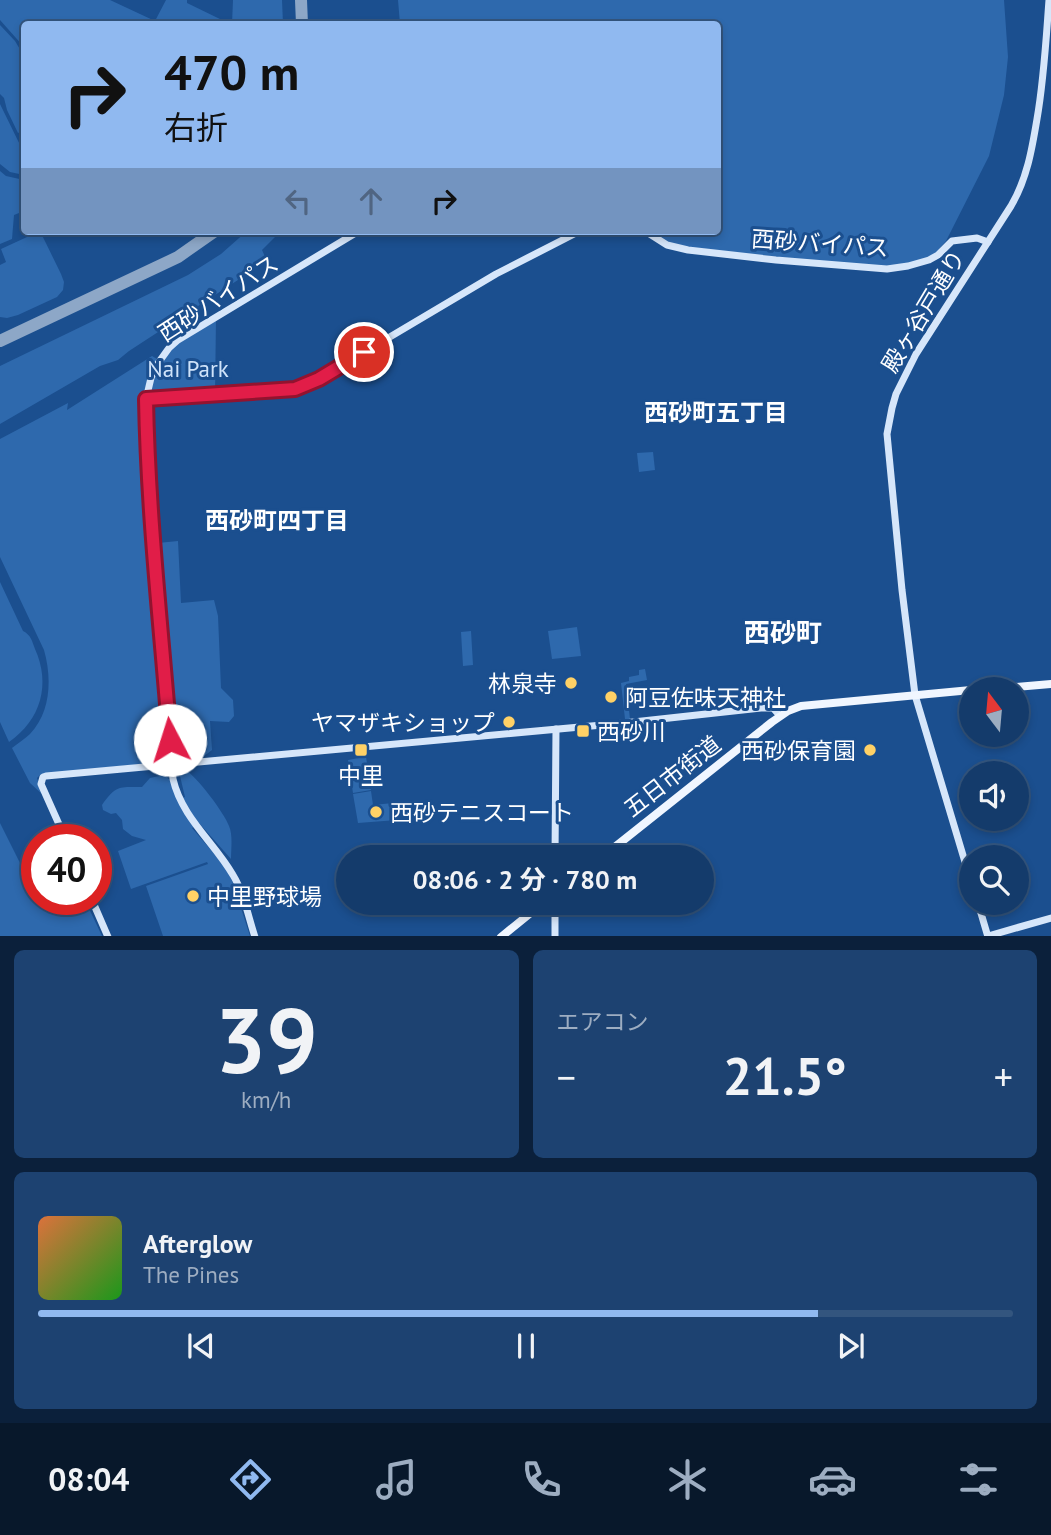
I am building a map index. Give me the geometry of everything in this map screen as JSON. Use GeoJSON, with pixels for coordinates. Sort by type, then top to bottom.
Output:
{"type":"FeatureCollection","features":[{"type":"Feature","properties":{"kind":"main road"},"geometry":{"type":"LineString","coordinates":[[1029,686],[1051,684]]}},
{"type":"Feature","properties":{"kind":"main road","name":"五日市街道"},"geometry":{"type":"LineString","coordinates":[[617,845],[793,708],[959,691]]}},
{"type":"Feature","properties":{"kind":"main road"},"geometry":{"type":"LineString","coordinates":[[501,936],[528,915]]}},
{"type":"Feature","properties":{"kind":"street","name":"殿ヶ谷戸通り"},"geometry":{"type":"LineString","coordinates":[[960,845],[915,695],[887,446],[888,422],[896,394],[916,354],[1018,195],[1026,173],[1042,92],[1049,0]]}},
{"type":"Feature","properties":{"kind":"street","name":"西砂バイパス"},"geometry":{"type":"LineString","coordinates":[[254,936],[243,898],[232,873],[194,823],[176,790],[152,539],[146,399],[156,366],[178,340],[352,235]]}},
{"type":"Feature","properties":{"kind":"street"},"geometry":{"type":"LineString","coordinates":[[146,399],[295,389],[319,379],[464,293],[573,235]]}},
{"type":"Feature","properties":{"kind":"street","name":"西砂バイパス"},"geometry":{"type":"LineString","coordinates":[[651,235],[667,245],[688,250],[887,269],[929,260],[952,241],[976,238],[988,242]]}},
{"type":"Feature","properties":{"kind":"street"},"geometry":{"type":"LineString","coordinates":[[58,824],[41,784],[43,777],[51,775],[768,708],[773,708],[780,716]]}},
{"type":"Feature","properties":{"kind":"street"},"geometry":{"type":"LineString","coordinates":[[555,845],[556,729]]}},
{"type":"Feature","properties":{"kind":"street"},"geometry":{"type":"LineString","coordinates":[[99,915],[108,936]]}},
{"type":"Feature","properties":{"kind":"street"},"geometry":{"type":"LineString","coordinates":[[555,915],[555,936]]}},
{"type":"Feature","properties":{"kind":"street"},"geometry":{"type":"LineString","coordinates":[[982,915],[988,936],[1051,918]]}},
{"type":"Feature","properties":{"kind":"green space"},"geometry":{"type":"Polygon","coordinates":[[[0,0],[110,0],[155,21],[21,21],[21,44],[0,20],[0,0]]]}},
{"type":"Feature","properties":{"kind":"green space"},"geometry":{"type":"Polygon","coordinates":[[[166,0],[187,0],[187,3],[222,20],[155,21],[166,0]]]}},
{"type":"Feature","properties":{"kind":"green space"},"geometry":{"type":"Polygon","coordinates":[[[233,0],[282,0],[283,21],[232,21],[233,0]]]}},
{"type":"Feature","properties":{"kind":"green space"},"geometry":{"type":"Polygon","coordinates":[[[398,0],[1004,0],[1008,57],[1004,95],[989,156],[946,241],[934,258],[887,269],[667,245],[655,235],[721,235],[721,21],[400,21],[398,0]]]}},
{"type":"Feature","properties":{"kind":"green space"},"geometry":{"type":"Polygon","coordinates":[[[0,25],[21,51],[21,132],[18,133],[0,94],[0,25]]]}},
{"type":"Feature","properties":{"kind":"green space"},"geometry":{"type":"Polygon","coordinates":[[[0,104],[21,147],[21,174],[10,172],[0,164],[0,104]]]}},
{"type":"Feature","properties":{"kind":"green space"},"geometry":{"type":"Polygon","coordinates":[[[0,171],[6,176],[21,179],[21,212],[14,215],[12,239],[0,244],[0,171]]]}},
{"type":"Feature","properties":{"kind":"green space"},"geometry":{"type":"Polygon","coordinates":[[[31,235],[42,235],[61,274],[63,290],[57,297],[18,315],[0,317],[0,265],[6,262],[1,249],[31,235]]]}},
{"type":"Feature","properties":{"kind":"green space"},"geometry":{"type":"Polygon","coordinates":[[[242,235],[277,235],[262,250],[267,261],[118,360],[100,366],[0,424],[0,366],[188,275],[221,254],[242,235]]]}},
{"type":"Feature","properties":{"kind":"green space","name":"Nai Park"},"geometry":{"type":"Polygon","coordinates":[[[216,318],[215,394],[146,399],[148,389],[169,348],[216,318]]]}},
{"type":"Feature","properties":{"kind":"green space"},"geometry":{"type":"Polygon","coordinates":[[[152,356],[157,359],[144,391],[168,753],[161,762],[41,774],[37,778],[42,794],[30,783],[12,748],[37,725],[46,705],[49,683],[44,650],[0,557],[0,439],[68,403],[67,410],[152,356]]]}},
{"type":"Feature","properties":{"kind":"green space"},"geometry":{"type":"Polygon","coordinates":[[[653,452],[655,470],[639,472],[637,453],[653,452]]]}},
{"type":"Feature","properties":{"kind":"green space"},"geometry":{"type":"Polygon","coordinates":[[[178,541],[181,603],[214,600],[218,616],[221,688],[233,700],[234,716],[229,722],[210,721],[212,750],[199,760],[178,759],[174,751],[158,543],[178,541]]]}},
{"type":"Feature","properties":{"kind":"green space"},"geometry":{"type":"Polygon","coordinates":[[[0,582],[23,631],[32,641],[42,675],[36,712],[20,733],[9,742],[0,722],[0,582]]]}},
{"type":"Feature","properties":{"kind":"green space"},"geometry":{"type":"Polygon","coordinates":[[[577,627],[581,656],[552,659],[548,631],[577,627]]]}},
{"type":"Feature","properties":{"kind":"green space"},"geometry":{"type":"Polygon","coordinates":[[[471,631],[473,665],[463,666],[461,632],[471,631]]]}},
{"type":"Feature","properties":{"kind":"green space"},"geometry":{"type":"Polygon","coordinates":[[[645,669],[647,680],[626,684],[630,719],[625,719],[621,683],[629,681],[629,677],[639,675],[639,670],[645,669]]]}},
{"type":"Feature","properties":{"kind":"green space"},"geometry":{"type":"Polygon","coordinates":[[[365,750],[371,790],[353,793],[348,760],[359,758],[358,751],[365,750]]]}},
{"type":"Feature","properties":{"kind":"green space"},"geometry":{"type":"Polygon","coordinates":[[[185,770],[210,795],[229,826],[231,859],[199,823],[192,828],[229,871],[250,936],[163,936],[146,886],[208,864],[207,862],[131,889],[118,851],[146,840],[132,836],[123,829],[122,820],[116,813],[103,810],[102,805],[119,789],[142,787],[150,778],[164,775],[170,780],[178,800],[185,797],[180,776],[185,770]]]}},
{"type":"Feature","properties":{"kind":"green space","name":"西砂テニスコート"},"geometry":{"type":"Polygon","coordinates":[[[371,791],[373,805],[393,803],[397,820],[358,823],[353,794],[371,791]]]}},
{"type":"Feature","properties":{"kind":"green space"},"geometry":{"type":"Polygon","coordinates":[[[0,823],[21,865],[21,915],[92,915],[102,936],[0,936],[0,823]]]}},
{"type":"Feature","properties":{"kind":"taxiway"},"geometry":{"type":"LineString","coordinates":[[301,0],[302,21]]}},
{"type":"Feature","properties":{"kind":"taxiway"},"geometry":{"type":"LineString","coordinates":[[0,341],[178,257],[209,235]]}},
{"type":"Feature","properties":{"kind":"place","name":"林泉寺"},"geometry":{"type":"Point","coordinates":[571,683]}},
{"type":"Feature","properties":{"kind":"place","name":"阿豆佐味天神社"},"geometry":{"type":"Point","coordinates":[611,697]}},
{"type":"Feature","properties":{"kind":"place","name":"ヤマザキショップ"},"geometry":{"type":"Point","coordinates":[509,722]}},
{"type":"Feature","properties":{"kind":"place","name":"西砂川"},"geometry":{"type":"Point","coordinates":[583,731]}},
{"type":"Feature","properties":{"kind":"place","name":"中里"},"geometry":{"type":"Point","coordinates":[361,750]}},
{"type":"Feature","properties":{"kind":"place","name":"西砂保育園"},"geometry":{"type":"Point","coordinates":[870,750]}},
{"type":"Feature","properties":{"kind":"place","name":"西砂テニスコート"},"geometry":{"type":"Point","coordinates":[376,812]}},
{"type":"Feature","properties":{"kind":"place","name":"中里野球場"},"geometry":{"type":"Point","coordinates":[193,896]}},
{"type":"Feature","properties":{"kind":"district","name":"西砂町五丁目"},"geometry":{"type":"Point","coordinates":[716,412]}},
{"type":"Feature","properties":{"kind":"district","name":"西砂町四丁目"},"geometry":{"type":"Point","coordinates":[277,520]}},
{"type":"Feature","properties":{"kind":"district","name":"西砂町"},"geometry":{"type":"Point","coordinates":[783,632]}},
{"type":"Feature","properties":{"kind":"route"},"geometry":{"type":"LineString","coordinates":[[170,740],[152,539],[146,399],[295,389],[319,379],[364,352]]}}]}
